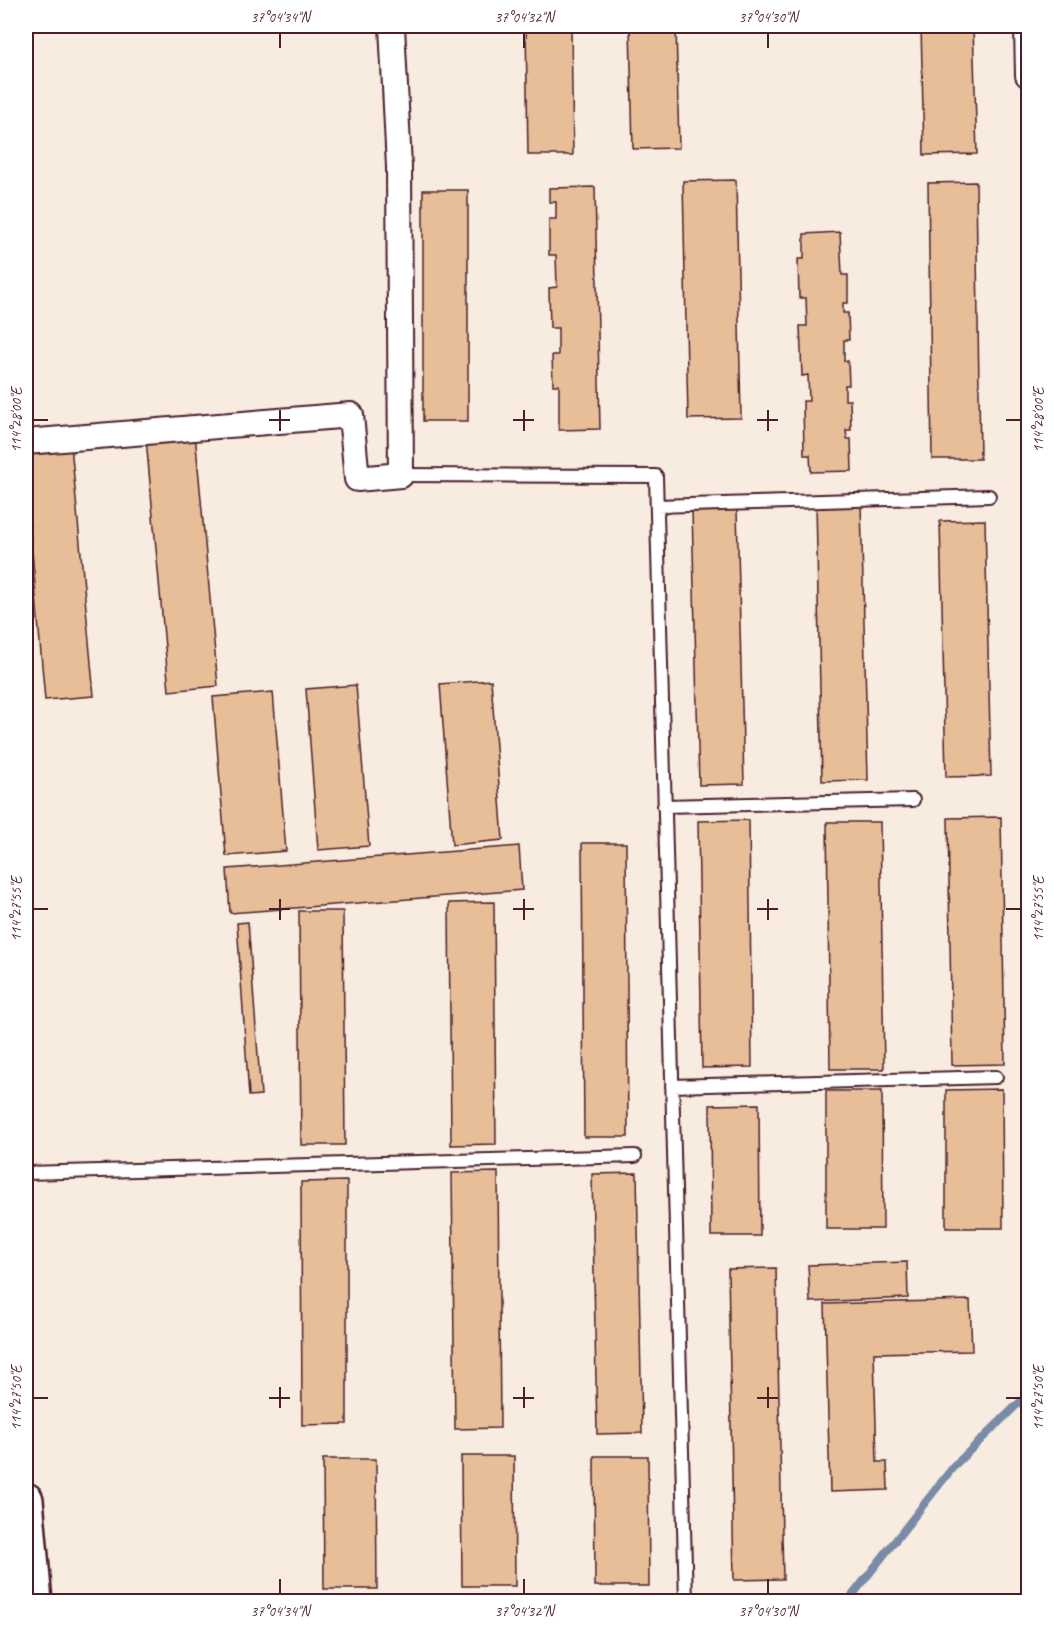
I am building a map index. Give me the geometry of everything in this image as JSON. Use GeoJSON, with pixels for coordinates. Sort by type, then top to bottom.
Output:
{"type":"FeatureCollection","features":[{"type":"Feature","properties":{"kind":"main road"},"geometry":{"type":"LineString","coordinates":[[26,1500],[35,1602]]}},
{"type":"Feature","properties":{"kind":"street"},"geometry":{"type":"LineString","coordinates":[[26,442],[351,416],[357,479],[400,475],[399,167],[392,26]]}},
{"type":"Feature","properties":{"kind":"street"},"geometry":{"type":"LineString","coordinates":[[1028,26],[1029,75]]}},
{"type":"Feature","properties":{"kind":"lane"},"geometry":{"type":"LineString","coordinates":[[400,475],[656,476],[687,1602]]}},
{"type":"Feature","properties":{"kind":"lane"},"geometry":{"type":"LineString","coordinates":[[657,506],[989,496]]}},
{"type":"Feature","properties":{"kind":"lane"},"geometry":{"type":"LineString","coordinates":[[664,806],[913,800]]}},
{"type":"Feature","properties":{"kind":"lane"},"geometry":{"type":"LineString","coordinates":[[672,1086],[996,1077]]}},
{"type":"Feature","properties":{"kind":"lane"},"geometry":{"type":"LineString","coordinates":[[26,1173],[635,1156]]}},
{"type":"Feature","properties":{"kind":"building"},"geometry":{"type":"Polygon","coordinates":[[[526,26],[571,26],[573,155],[528,155],[526,26]]]}},
{"type":"Feature","properties":{"kind":"building"},"geometry":{"type":"Polygon","coordinates":[[[630,26],[676,26],[679,148],[633,149],[630,26]]]}},
{"type":"Feature","properties":{"kind":"building"},"geometry":{"type":"Polygon","coordinates":[[[921,26],[973,26],[977,154],[924,155],[921,26]]]}},
{"type":"Feature","properties":{"kind":"building"},"geometry":{"type":"Polygon","coordinates":[[[736,180],[741,418],[688,419],[683,181],[736,180]]]}},
{"type":"Feature","properties":{"kind":"building"},"geometry":{"type":"Polygon","coordinates":[[[976,182],[980,459],[932,459],[928,183],[976,182]]]}},
{"type":"Feature","properties":{"kind":"building"},"geometry":{"type":"Polygon","coordinates":[[[595,187],[600,429],[559,430],[559,385],[553,385],[552,355],[558,355],[558,328],[550,328],[549,288],[557,287],[556,255],[549,255],[549,219],[556,219],[556,202],[549,202],[549,188],[595,187]]]}},
{"type":"Feature","properties":{"kind":"building"},"geometry":{"type":"Polygon","coordinates":[[[423,190],[468,190],[468,421],[423,421],[423,190]]]}},
{"type":"Feature","properties":{"kind":"building"},"geometry":{"type":"Polygon","coordinates":[[[840,232],[842,275],[848,275],[848,303],[843,303],[843,313],[848,313],[849,340],[844,340],[844,361],[848,361],[849,385],[845,385],[845,400],[850,400],[851,430],[846,430],[847,439],[851,439],[852,471],[811,472],[810,455],[804,455],[803,401],[809,401],[808,375],[802,376],[800,326],[807,326],[806,298],[799,298],[798,259],[804,259],[804,234],[840,232]]]}},
{"type":"Feature","properties":{"kind":"building"},"geometry":{"type":"Polygon","coordinates":[[[195,434],[218,686],[169,691],[146,439],[195,434]]]}},
{"type":"Feature","properties":{"kind":"building"},"geometry":{"type":"Polygon","coordinates":[[[71,445],[94,696],[45,700],[26,482],[26,449],[71,445]]]}},
{"type":"Feature","properties":{"kind":"building"},"geometry":{"type":"Polygon","coordinates":[[[861,504],[868,780],[822,781],[816,505],[861,504]]]}},
{"type":"Feature","properties":{"kind":"building"},"geometry":{"type":"Polygon","coordinates":[[[737,509],[744,784],[699,785],[692,510],[737,509]]]}},
{"type":"Feature","properties":{"kind":"building"},"geometry":{"type":"Polygon","coordinates":[[[985,520],[991,776],[946,777],[940,521],[985,520]]]}},
{"type":"Feature","properties":{"kind":"building"},"geometry":{"type":"Polygon","coordinates":[[[491,680],[503,840],[452,845],[440,684],[491,680]]]}},
{"type":"Feature","properties":{"kind":"building"},"geometry":{"type":"Polygon","coordinates":[[[356,685],[369,846],[318,850],[306,689],[356,685]]]}},
{"type":"Feature","properties":{"kind":"building"},"geometry":{"type":"Polygon","coordinates":[[[273,692],[286,851],[226,856],[213,697],[273,692]]]}},
{"type":"Feature","properties":{"kind":"building"},"geometry":{"type":"Polygon","coordinates":[[[1001,817],[1005,1064],[952,1065],[948,818],[1001,817]]]}},
{"type":"Feature","properties":{"kind":"building"},"geometry":{"type":"Polygon","coordinates":[[[749,820],[752,1067],[702,1068],[698,821],[749,820]]]}},
{"type":"Feature","properties":{"kind":"building"},"geometry":{"type":"Polygon","coordinates":[[[827,822],[880,822],[884,1069],[830,1069],[827,822]]]}},
{"type":"Feature","properties":{"kind":"building"},"geometry":{"type":"Polygon","coordinates":[[[582,843],[626,843],[628,1137],[584,1137],[582,843]]]}},
{"type":"Feature","properties":{"kind":"building"},"geometry":{"type":"Polygon","coordinates":[[[519,846],[522,890],[230,913],[227,869],[519,846]]]}},
{"type":"Feature","properties":{"kind":"building"},"geometry":{"type":"Polygon","coordinates":[[[494,902],[496,1144],[451,1145],[449,903],[494,902]]]}},
{"type":"Feature","properties":{"kind":"building"},"geometry":{"type":"Polygon","coordinates":[[[299,911],[343,911],[345,1145],[301,1145],[299,911]]]}},
{"type":"Feature","properties":{"kind":"building"},"geometry":{"type":"Polygon","coordinates":[[[248,922],[261,1095],[249,1096],[237,923],[248,922]]]}},
{"type":"Feature","properties":{"kind":"building"},"geometry":{"type":"Polygon","coordinates":[[[1002,1089],[1003,1228],[946,1228],[946,1090],[1002,1089]]]}},
{"type":"Feature","properties":{"kind":"building"},"geometry":{"type":"Polygon","coordinates":[[[826,1091],[882,1091],[883,1229],[826,1229],[826,1091]]]}},
{"type":"Feature","properties":{"kind":"building"},"geometry":{"type":"Polygon","coordinates":[[[759,1104],[760,1236],[711,1236],[710,1105],[759,1104]]]}},
{"type":"Feature","properties":{"kind":"building"},"geometry":{"type":"Polygon","coordinates":[[[498,1172],[500,1428],[455,1429],[452,1173],[498,1172]]]}},
{"type":"Feature","properties":{"kind":"building"},"geometry":{"type":"Polygon","coordinates":[[[637,1173],[642,1433],[597,1434],[592,1174],[637,1173]]]}},
{"type":"Feature","properties":{"kind":"building"},"geometry":{"type":"Polygon","coordinates":[[[347,1181],[347,1424],[302,1425],[301,1182],[347,1181]]]}},
{"type":"Feature","properties":{"kind":"building"},"geometry":{"type":"Polygon","coordinates":[[[907,1262],[908,1298],[810,1302],[808,1265],[907,1262]]]}},
{"type":"Feature","properties":{"kind":"building"},"geometry":{"type":"Polygon","coordinates":[[[776,1268],[783,1579],[734,1580],[728,1269],[776,1268]]]}},
{"type":"Feature","properties":{"kind":"building"},"geometry":{"type":"Polygon","coordinates":[[[970,1300],[972,1351],[874,1353],[877,1462],[887,1462],[888,1490],[830,1492],[825,1304],[970,1300]]]}},
{"type":"Feature","properties":{"kind":"building"},"geometry":{"type":"Polygon","coordinates":[[[461,1456],[514,1456],[515,1586],[462,1586],[461,1456]]]}},
{"type":"Feature","properties":{"kind":"building"},"geometry":{"type":"Polygon","coordinates":[[[594,1456],[648,1456],[649,1586],[595,1586],[594,1456]]]}},
{"type":"Feature","properties":{"kind":"building"},"geometry":{"type":"Polygon","coordinates":[[[323,1459],[376,1459],[377,1589],[324,1589],[323,1459]]]}},
{"type":"Feature","properties":{"kind":"waterway"},"geometry":{"type":"LineString","coordinates":[[847,1602],[954,1466],[1027,1395]]}}]}
